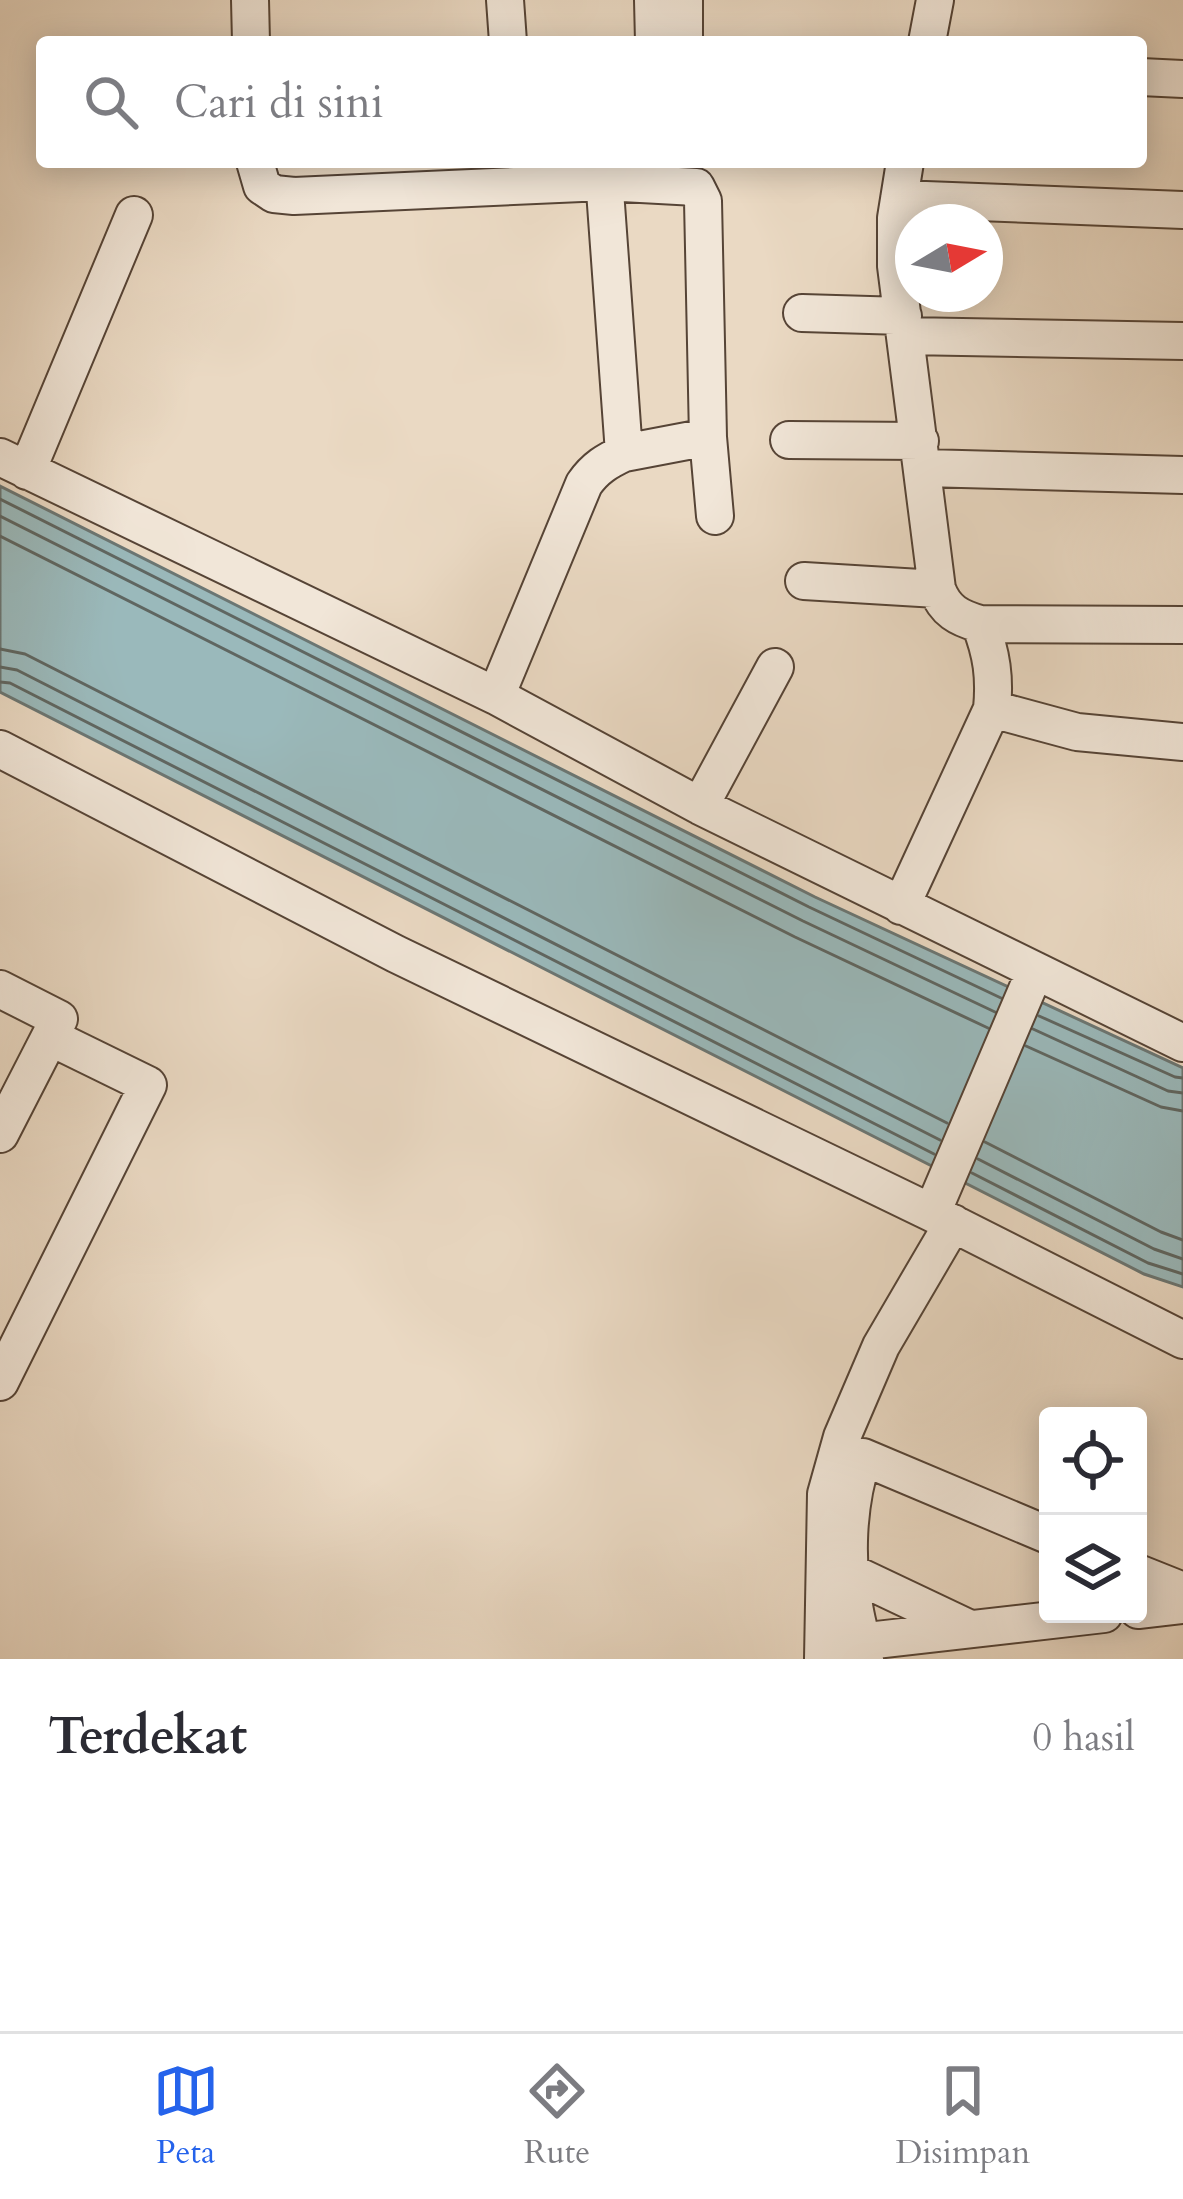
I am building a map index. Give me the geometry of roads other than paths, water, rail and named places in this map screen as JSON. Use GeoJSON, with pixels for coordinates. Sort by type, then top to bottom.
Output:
{"type":"FeatureCollection","features":[{"type":"Feature","properties":{"kind":"street"},"geometry":{"type":"LineString","coordinates":[[250,0],[251,36]]}},
{"type":"Feature","properties":{"kind":"street"},"geometry":{"type":"LineString","coordinates":[[506,0],[508,36]]}},
{"type":"Feature","properties":{"kind":"street"},"geometry":{"type":"LineString","coordinates":[[653,0],[654,36]]}},
{"type":"Feature","properties":{"kind":"street"},"geometry":{"type":"LineString","coordinates":[[684,0],[685,36]]}},
{"type":"Feature","properties":{"kind":"street"},"geometry":{"type":"LineString","coordinates":[[928,36],[935,0]]}},
{"type":"Feature","properties":{"kind":"street"},"geometry":{"type":"LineString","coordinates":[[1147,77],[1183,79]]}},
{"type":"Feature","properties":{"kind":"street"},"geometry":{"type":"LineString","coordinates":[[257,168],[262,186],[274,194],[294,196],[604,172],[696,187],[704,201],[708,437],[715,515]]}},
{"type":"Feature","properties":{"kind":"street"},"geometry":{"type":"LineString","coordinates":[[904,168],[895,240],[941,600],[951,612],[980,624],[1183,625]]}},
{"type":"Feature","properties":{"kind":"street"},"geometry":{"type":"LineString","coordinates":[[604,172],[624,454]]}},
{"type":"Feature","properties":{"kind":"street"},"geometry":{"type":"LineString","coordinates":[[899,199],[1183,210]]}},
{"type":"Feature","properties":{"kind":"street"},"geometry":{"type":"LineString","coordinates":[[134,215],[14,464],[496,696],[700,806],[1183,1043]]}},
{"type":"Feature","properties":{"kind":"street"},"geometry":{"type":"LineString","coordinates":[[802,314],[905,326],[1183,341]]}},
{"type":"Feature","properties":{"kind":"street"},"geometry":{"type":"LineString","coordinates":[[496,696],[592,472],[624,454],[708,437]]}},
{"type":"Feature","properties":{"kind":"street"},"geometry":{"type":"LineString","coordinates":[[789,440],[1183,475]]}},
{"type":"Feature","properties":{"kind":"street"},"geometry":{"type":"LineString","coordinates":[[805,581],[938,589]]}},
{"type":"Feature","properties":{"kind":"street"},"geometry":{"type":"LineString","coordinates":[[901,906],[992,710],[992,652],[980,624]]}},
{"type":"Feature","properties":{"kind":"street"},"geometry":{"type":"LineString","coordinates":[[700,806],[776,668]]}},
{"type":"Feature","properties":{"kind":"street"},"geometry":{"type":"LineString","coordinates":[[992,710],[1077,732],[1183,742]]}},
{"type":"Feature","properties":{"kind":"street"},"geometry":{"type":"LineString","coordinates":[[0,749],[396,954],[1183,1340]]}},
{"type":"Feature","properties":{"kind":"street"},"geometry":{"type":"LineString","coordinates":[[1035,971],[942,1218],[842,1437],[826,1494],[819,1656],[1039,1621]]}},
{"type":"Feature","properties":{"kind":"street"},"geometry":{"type":"LineString","coordinates":[[0,989],[59,1019],[0,1134]]}},
{"type":"Feature","properties":{"kind":"street"},"geometry":{"type":"LineString","coordinates":[[0,1382],[148,1085],[50,1036]]}},
{"type":"Feature","properties":{"kind":"street"},"geometry":{"type":"LineString","coordinates":[[864,1650],[854,1611],[848,1534],[854,1484],[863,1457],[1039,1531]]}},
{"type":"Feature","properties":{"kind":"street"},"geometry":{"type":"LineString","coordinates":[[852,1573],[969,1629]]}},
{"type":"Feature","properties":{"kind":"street"},"geometry":{"type":"LineString","coordinates":[[1147,1577],[1183,1592]]}},
{"type":"Feature","properties":{"kind":"street"},"geometry":{"type":"LineString","coordinates":[[1147,1609],[1183,1605]]}},
{"type":"Feature","properties":{"kind":"water"},"geometry":{"type":"Polygon","coordinates":[[[0,486],[815,897],[1183,1068],[1183,1287],[1144,1274],[0,692],[0,486]]]}}]}
